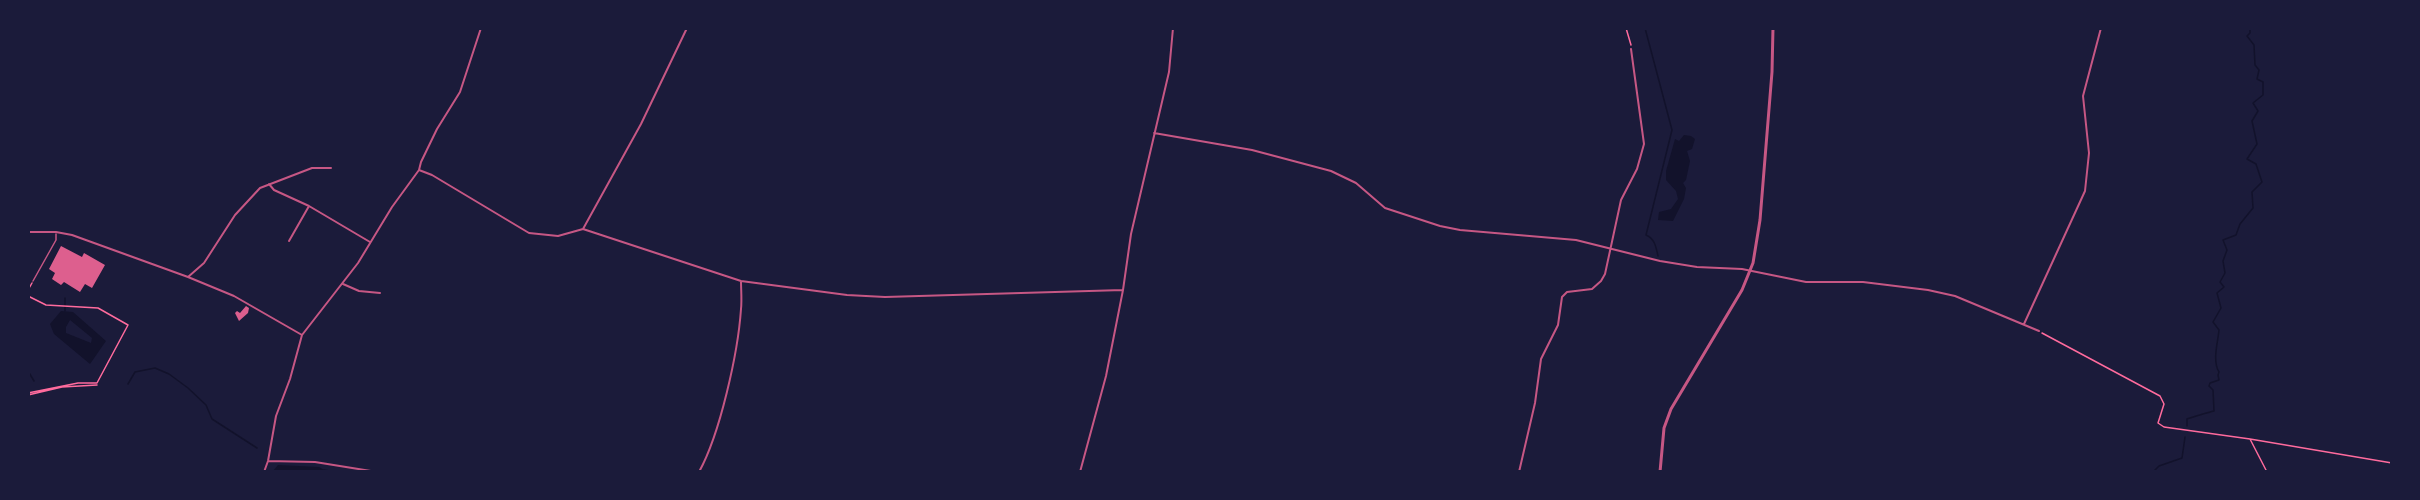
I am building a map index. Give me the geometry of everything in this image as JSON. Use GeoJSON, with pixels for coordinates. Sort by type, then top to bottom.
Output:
{"type":"FeatureCollection","features":[{"type":"Feature","properties":{"kind":"street"},"geometry":{"type":"LineString","coordinates":[[264,471],[274,424],[302,335],[343,284],[392,207],[419,170],[433,136],[466,78],[481,28]]}},
{"type":"Feature","properties":{"kind":"street"},"geometry":{"type":"LineString","coordinates":[[583,229],[641,124],[687,28]]}},
{"type":"Feature","properties":{"kind":"street"},"geometry":{"type":"LineString","coordinates":[[1080,471],[1106,376],[1123,290],[1131,234],[1168,72],[1173,28]]}},
{"type":"Feature","properties":{"kind":"street"},"geometry":{"type":"LineString","coordinates":[[1660,471],[1664,428],[1671,409],[1742,290],[1751,270],[1760,220],[1773,72],[1773,28]]}},
{"type":"Feature","properties":{"kind":"street"},"geometry":{"type":"LineString","coordinates":[[2024,324],[2085,191],[2089,153],[2083,96],[2101,28]]}},
{"type":"Feature","properties":{"kind":"street"},"geometry":{"type":"LineString","coordinates":[[1519,471],[1535,403],[1541,359],[1558,325],[1562,297],[1568,292],[1592,288],[1601,281],[1605,274],[1621,200],[1637,170],[1644,144],[1631,49]]}},
{"type":"Feature","properties":{"kind":"street"},"geometry":{"type":"LineString","coordinates":[[1154,133],[1252,150],[1331,171],[1356,183],[1385,208],[1440,226],[1460,230],[1576,240],[1678,264],[1751,270],[1806,282],[1863,282],[1940,292],[2039,331]]}},
{"type":"Feature","properties":{"kind":"street"},"geometry":{"type":"LineString","coordinates":[[188,277],[204,263],[240,209],[260,188],[312,168],[331,168]]}},
{"type":"Feature","properties":{"kind":"street"},"geometry":{"type":"LineString","coordinates":[[419,170],[432,175],[529,233],[558,236],[583,229],[741,281],[870,297],[1123,290]]}},
{"type":"Feature","properties":{"kind":"street"},"geometry":{"type":"LineString","coordinates":[[269,184],[274,190],[309,206],[370,242]]}},
{"type":"Feature","properties":{"kind":"street"},"geometry":{"type":"LineString","coordinates":[[289,241],[309,206]]}},
{"type":"Feature","properties":{"kind":"street"},"geometry":{"type":"LineString","coordinates":[[28,232],[56,232],[89,240],[188,277],[234,296],[302,335]]}},
{"type":"Feature","properties":{"kind":"street"},"geometry":{"type":"LineString","coordinates":[[699,471],[718,421],[735,355],[741,308],[741,281]]}},
{"type":"Feature","properties":{"kind":"street"},"geometry":{"type":"LineString","coordinates":[[343,284],[359,291],[380,293]]}},
{"type":"Feature","properties":{"kind":"street"},"geometry":{"type":"LineString","coordinates":[[268,460],[315,462],[377,471]]}},
{"type":"Feature","properties":{"kind":"lane"},"geometry":{"type":"LineString","coordinates":[[33,281],[56,240],[56,232]]}},
{"type":"Feature","properties":{"kind":"path"},"geometry":{"type":"LineString","coordinates":[[1626,28],[1631,49]]}},
{"type":"Feature","properties":{"kind":"path"},"geometry":{"type":"LineString","coordinates":[[28,290],[33,281]]}},
{"type":"Feature","properties":{"kind":"path"},"geometry":{"type":"LineString","coordinates":[[28,296],[46,305],[98,308],[128,324],[97,383],[78,383],[28,394]]}},
{"type":"Feature","properties":{"kind":"path"},"geometry":{"type":"LineString","coordinates":[[2039,331],[2160,396],[2164,404],[2158,423],[2164,427],[2391,463]]}},
{"type":"Feature","properties":{"kind":"path"},"geometry":{"type":"LineString","coordinates":[[28,394],[62,387],[98,385]]}},
{"type":"Feature","properties":{"kind":"path"},"geometry":{"type":"LineString","coordinates":[[2250,439],[2267,471]]}},
{"type":"Feature","properties":{"kind":"shaded area"},"geometry":{"type":"Polygon","coordinates":[[[1684,135],[1695,139],[1692,149],[1687,151],[1690,161],[1686,180],[1683,183],[1686,188],[1684,199],[1673,221],[1658,220],[1659,212],[1671,209],[1678,199],[1676,191],[1666,180],[1666,171],[1675,139],[1679,141],[1684,135]]]}},
{"type":"Feature","properties":{"kind":"shaded area"},"geometry":{"type":"Polygon","coordinates":[[[61,311],[73,312],[106,341],[90,364],[54,334],[50,324],[61,311]],[[70,320],[66,333],[91,343],[92,338],[70,320]]]}},
{"type":"Feature","properties":{"kind":"shaded area"},"geometry":{"type":"Polygon","coordinates":[[[278,465],[319,467],[326,471],[273,471],[278,465]]]}},
{"type":"Feature","properties":{"kind":"building"},"geometry":{"type":"Polygon","coordinates":[[[61,246],[82,257],[84,253],[105,265],[92,288],[85,284],[80,292],[64,282],[61,285],[52,279],[55,273],[49,269],[61,246]]]}},
{"type":"Feature","properties":{"kind":"building"},"geometry":{"type":"Polygon","coordinates":[[[246,306],[249,308],[248,313],[239,321],[235,313],[237,311],[240,313],[246,306]]]}},
{"type":"Feature","properties":{"kind":"waterway"},"geometry":{"type":"LineString","coordinates":[[1645,28],[1672,130],[1646,235],[1656,246],[1658,256]]}},
{"type":"Feature","properties":{"kind":"waterway"},"geometry":{"type":"LineString","coordinates":[[2187,426],[2187,419],[2214,411],[2213,390],[2209,386],[2210,383],[2219,380],[2216,357],[2219,330],[2213,322],[2221,308],[2217,293],[2224,287],[2220,282],[2225,273],[2223,261],[2227,250],[2223,240],[2236,235],[2240,224],[2253,208],[2252,192],[2262,182],[2256,164],[2247,159],[2257,144],[2252,121],[2258,111],[2253,103],[2263,95],[2263,82],[2257,79],[2259,70],[2255,65],[2254,45],[2247,36],[2250,28]]}},
{"type":"Feature","properties":{"kind":"waterway"},"geometry":{"type":"LineString","coordinates":[[65,298],[65,311]]}},
{"type":"Feature","properties":{"kind":"waterway"},"geometry":{"type":"LineString","coordinates":[[128,384],[135,372],[155,368],[169,374],[206,405],[212,419],[257,448]]}},
{"type":"Feature","properties":{"kind":"waterway"},"geometry":{"type":"LineString","coordinates":[[28,371],[34,381]]}},
{"type":"Feature","properties":{"kind":"waterway"},"geometry":{"type":"LineString","coordinates":[[2153,472],[2159,466],[2182,458],[2185,437]]}},
{"type":"Feature","properties":{"kind":"waterway"},"geometry":{"type":"LineString","coordinates":[[324,470],[336,472]]}}]}
